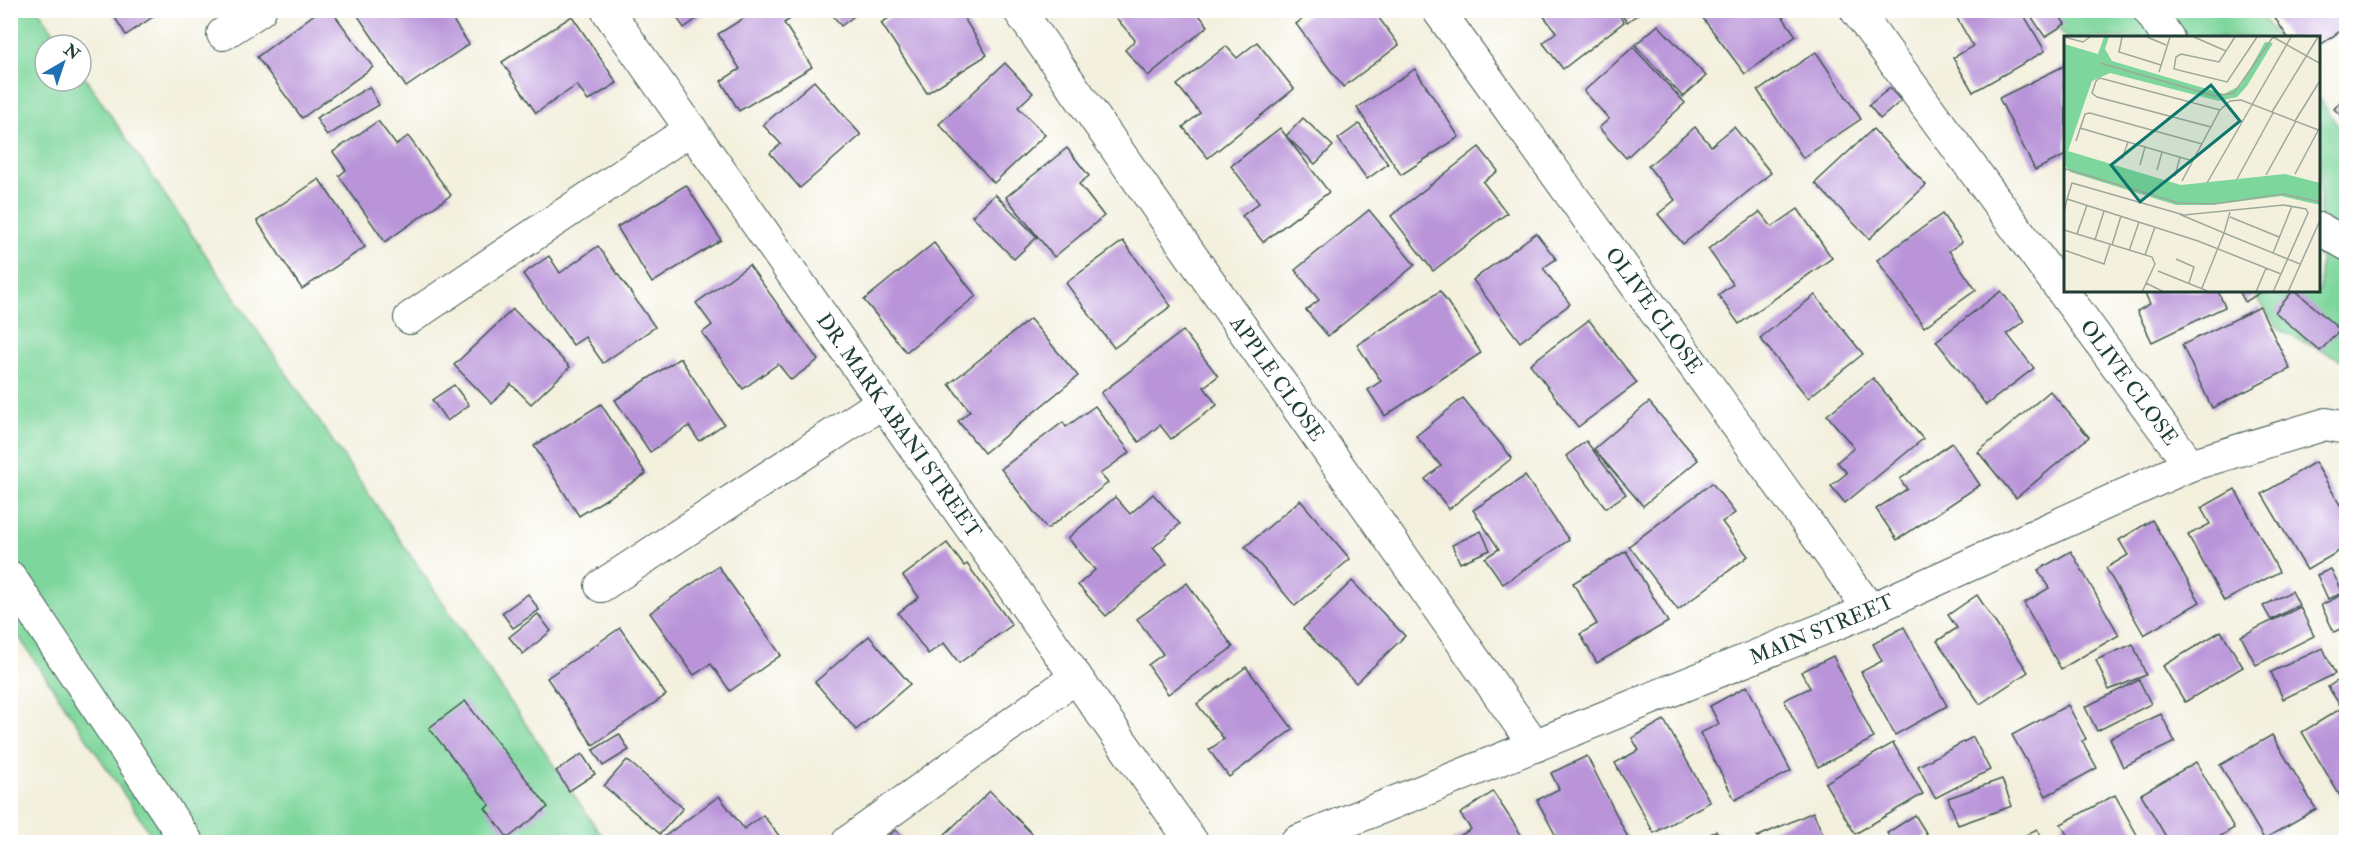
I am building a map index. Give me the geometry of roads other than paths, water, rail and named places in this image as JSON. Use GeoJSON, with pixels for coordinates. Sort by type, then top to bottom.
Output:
{"type":"FeatureCollection","features":[{"type":"Feature","properties":{"kind":"street"},"geometry":{"type":"LineString","coordinates":[[223,34],[260,10]]}},
{"type":"Feature","properties":{"kind":"street","name":"DR. MARK ABANI STREET"},"geometry":{"type":"LineString","coordinates":[[607,10],[1192,843]]}},
{"type":"Feature","properties":{"kind":"street","name":"APPLE CLOSE"},"geometry":{"type":"LineString","coordinates":[[1019,10],[1535,746]]}},
{"type":"Feature","properties":{"kind":"street","name":"OLIVE CLOSE"},"geometry":{"type":"LineString","coordinates":[[1438,10],[1870,610]]}},
{"type":"Feature","properties":{"kind":"street","name":"OLIVE CLOSE"},"geometry":{"type":"LineString","coordinates":[[1857,10],[2190,465]]}},
{"type":"Feature","properties":{"kind":"street"},"geometry":{"type":"LineString","coordinates":[[2149,10],[2167,36]]}},
{"type":"Feature","properties":{"kind":"street"},"geometry":{"type":"LineString","coordinates":[[410,318],[691,129]]}},
{"type":"Feature","properties":{"kind":"street"},"geometry":{"type":"LineString","coordinates":[[2321,230],[2346,244]]}},
{"type":"Feature","properties":{"kind":"street"},"geometry":{"type":"LineString","coordinates":[[602,586],[883,402]]}},
{"type":"Feature","properties":{"kind":"street","name":"MAIN STREET"},"geometry":{"type":"LineString","coordinates":[[1296,843],[1870,610],[2190,465],[2326,424],[2346,429]]}},
{"type":"Feature","properties":{"kind":"street"},"geometry":{"type":"LineString","coordinates":[[10,577],[188,843]]}},
{"type":"Feature","properties":{"kind":"street"},"geometry":{"type":"LineString","coordinates":[[848,843],[1076,677]]}}]}
